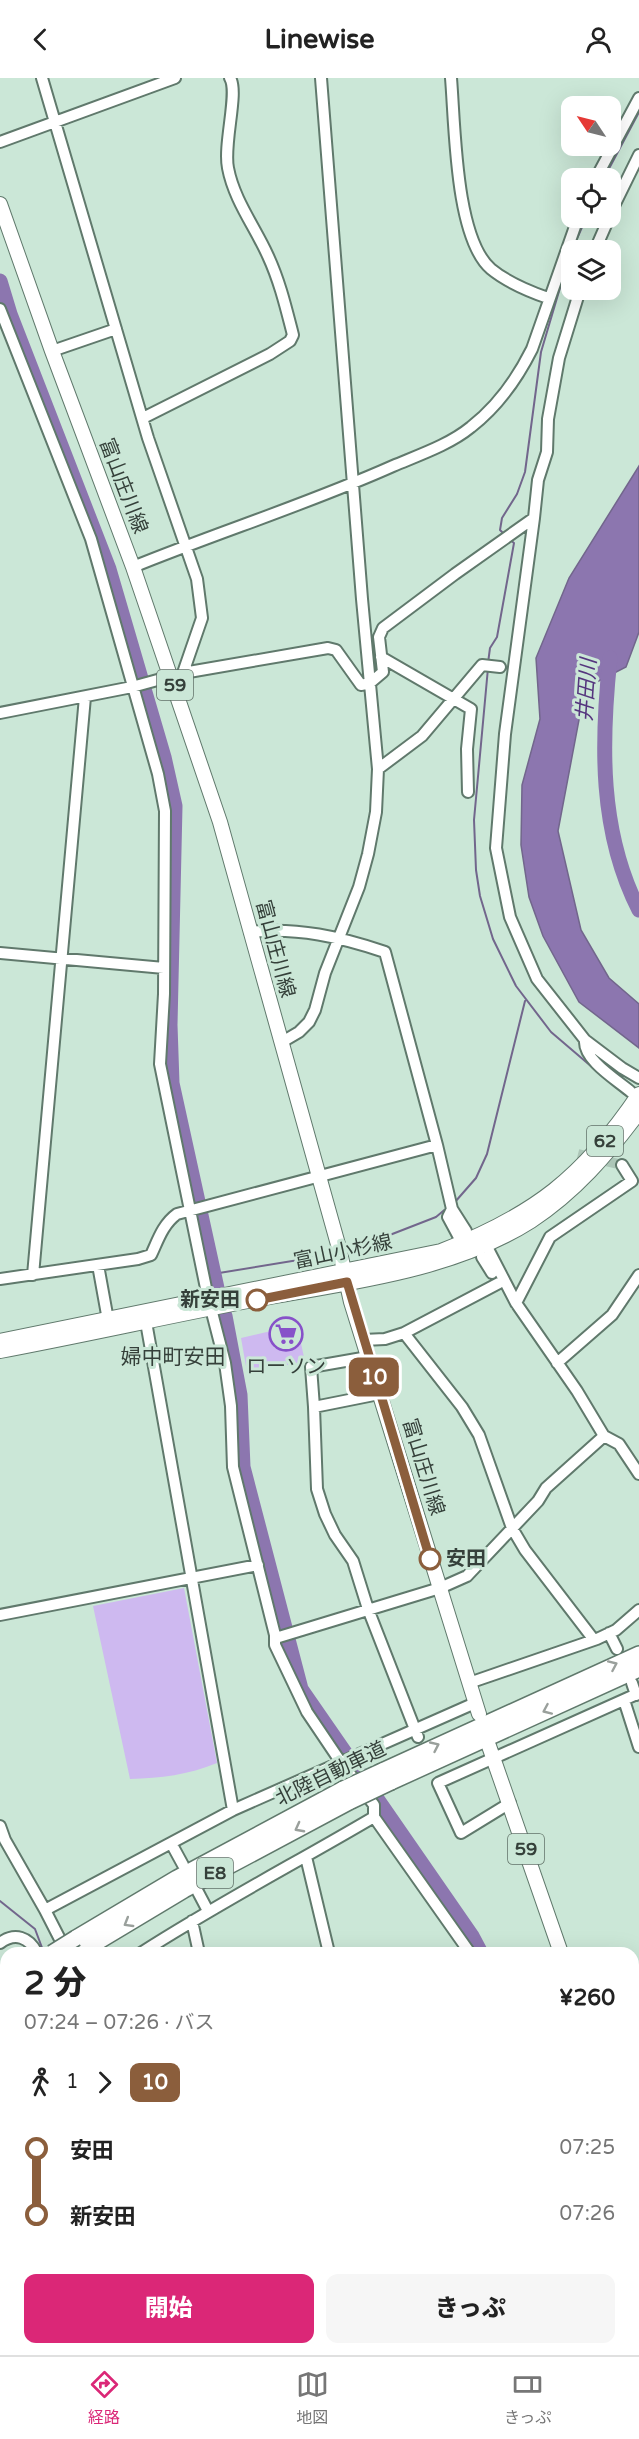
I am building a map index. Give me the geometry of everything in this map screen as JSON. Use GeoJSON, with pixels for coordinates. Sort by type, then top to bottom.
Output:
{"type":"FeatureCollection","features":[{"type":"Feature","properties":{"kind":"highway","name":"北陸自動車道"},"geometry":{"type":"LineString","coordinates":[[79,1947],[177,1878],[639,1654]]}},
{"type":"Feature","properties":{"kind":"highway","name":"北陸自動車道"},"geometry":{"type":"LineString","coordinates":[[387,1776],[639,1669]]}},
{"type":"Feature","properties":{"kind":"main road","name":"富山庄川線"},"geometry":{"type":"LineString","coordinates":[[0,204],[51,351],[177,678],[282,1042],[363,1340],[477,1709]]}},
{"type":"Feature","properties":{"kind":"main road","name":"富山小杉線"},"geometry":{"type":"LineString","coordinates":[[346,1277],[441,1251],[464,1237],[526,1212],[564,1183],[599,1149],[635,1093]]}},
{"type":"Feature","properties":{"kind":"main road","name":"富山小杉線"},"geometry":{"type":"LineString","coordinates":[[0,1341],[484,1251],[531,1221],[571,1190],[608,1154],[639,1113]]}},
{"type":"Feature","properties":{"kind":"main road","name":"富山小杉線"},"geometry":{"type":"LineString","coordinates":[[0,1351],[146,1322],[210,1303]]}},
{"type":"Feature","properties":{"kind":"main road","name":"59"},"geometry":{"type":"LineString","coordinates":[[492,1752],[559,1947]]}},
{"type":"Feature","properties":{"kind":"street"},"geometry":{"type":"LineString","coordinates":[[42,78],[142,418],[197,579],[202,618],[177,678]]}},
{"type":"Feature","properties":{"kind":"street"},"geometry":{"type":"LineString","coordinates":[[0,142],[175,78]]}},
{"type":"Feature","properties":{"kind":"street"},"geometry":{"type":"LineString","coordinates":[[142,418],[270,354],[290,341],[293,335],[278,280],[232,185],[227,167],[226,143],[234,96],[233,83],[230,78]]}},
{"type":"Feature","properties":{"kind":"street"},"geometry":{"type":"LineString","coordinates":[[282,1042],[309,1022],[315,1010],[325,973],[359,887],[376,812],[378,769],[366,684],[354,483],[321,78]]}},
{"type":"Feature","properties":{"kind":"street"},"geometry":{"type":"LineString","coordinates":[[451,78],[464,210],[473,241],[489,267],[510,282],[548,298]]}},
{"type":"Feature","properties":{"kind":"street"},"geometry":{"type":"LineString","coordinates":[[601,168],[639,98]]}},
{"type":"Feature","properties":{"kind":"street"},"geometry":{"type":"LineString","coordinates":[[621,193],[639,155]]}},
{"type":"Feature","properties":{"kind":"street"},"geometry":{"type":"LineString","coordinates":[[133,567],[354,483],[444,443],[470,428],[508,391],[523,367],[532,349],[574,228]]}},
{"type":"Feature","properties":{"kind":"street"},"geometry":{"type":"LineString","coordinates":[[577,300],[559,358],[548,419],[547,452],[538,480],[505,734],[496,848],[510,917],[537,979],[585,1040],[639,1078]]}},
{"type":"Feature","properties":{"kind":"street"},"geometry":{"type":"LineString","coordinates":[[0,309],[92,538],[158,774],[165,811],[164,968],[160,1064],[210,1303],[225,1363],[231,1406],[233,1467],[277,1636],[275,1645],[294,1687],[374,1805],[374,1817],[466,1947]]}},
{"type":"Feature","properties":{"kind":"street"},"geometry":{"type":"LineString","coordinates":[[51,351],[116,329]]}},
{"type":"Feature","properties":{"kind":"street"},"geometry":{"type":"LineString","coordinates":[[328,655],[336,660],[353,682],[366,684],[382,672],[379,637],[383,628],[454,574],[534,518]]}},
{"type":"Feature","properties":{"kind":"street"},"geometry":{"type":"LineString","coordinates":[[0,713],[328,648],[336,650],[366,684]]}},
{"type":"Feature","properties":{"kind":"street"},"geometry":{"type":"LineString","coordinates":[[381,657],[471,709],[467,749],[468,792]]}},
{"type":"Feature","properties":{"kind":"street"},"geometry":{"type":"LineString","coordinates":[[378,769],[422,736],[482,665],[500,667]]}},
{"type":"Feature","properties":{"kind":"street"},"geometry":{"type":"LineString","coordinates":[[33,1275],[84,697]]}},
{"type":"Feature","properties":{"kind":"street"},"geometry":{"type":"LineString","coordinates":[[250,932],[307,932],[338,938],[385,952],[437,1144],[452,1209],[448,1217],[464,1237]]}},
{"type":"Feature","properties":{"kind":"street"},"geometry":{"type":"LineString","coordinates":[[0,953],[164,968]]}},
{"type":"Feature","properties":{"kind":"street"},"geometry":{"type":"LineString","coordinates":[[585,1040],[590,1058],[635,1093]]}},
{"type":"Feature","properties":{"kind":"street"},"geometry":{"type":"LineString","coordinates":[[0,1279],[138,1259],[151,1255],[169,1220],[177,1214],[437,1144]]}},
{"type":"Feature","properties":{"kind":"street"},"geometry":{"type":"LineString","coordinates":[[516,1303],[550,1237],[632,1181],[622,1166]]}},
{"type":"Feature","properties":{"kind":"street"},"geometry":{"type":"LineString","coordinates":[[484,1251],[499,1283],[509,1290]]}},
{"type":"Feature","properties":{"kind":"street"},"geometry":{"type":"LineString","coordinates":[[484,1251],[604,1436],[619,1444],[639,1474]]}},
{"type":"Feature","properties":{"kind":"street"},"geometry":{"type":"LineString","coordinates":[[98,1265],[108,1320]]}},
{"type":"Feature","properties":{"kind":"street"},"geometry":{"type":"LineString","coordinates":[[557,1363],[612,1315],[639,1275]]}},
{"type":"Feature","properties":{"kind":"street"},"geometry":{"type":"LineString","coordinates":[[363,1340],[385,1339],[404,1333],[499,1283]]}},
{"type":"Feature","properties":{"kind":"street"},"geometry":{"type":"LineString","coordinates":[[146,1322],[233,1810]]}},
{"type":"Feature","properties":{"kind":"street"},"geometry":{"type":"LineString","coordinates":[[404,1333],[462,1407],[479,1435],[512,1528],[525,1550],[594,1640]]}},
{"type":"Feature","properties":{"kind":"street"},"geometry":{"type":"LineString","coordinates":[[368,1357],[311,1367],[317,1489],[335,1535],[353,1561],[368,1610],[416,1732]]}},
{"type":"Feature","properties":{"kind":"street"},"geometry":{"type":"LineString","coordinates":[[314,1407],[380,1394]]}},
{"type":"Feature","properties":{"kind":"street"},"geometry":{"type":"LineString","coordinates":[[277,1636],[440,1588],[467,1576],[538,1501],[546,1488],[604,1436]]}},
{"type":"Feature","properties":{"kind":"street"},"geometry":{"type":"LineString","coordinates":[[0,1615],[258,1565]]}},
{"type":"Feature","properties":{"kind":"street"},"geometry":{"type":"LineString","coordinates":[[469,1683],[594,1640],[616,1630],[639,1610]]}},
{"type":"Feature","properties":{"kind":"street"},"geometry":{"type":"LineString","coordinates":[[609,1633],[617,1649]]}},
{"type":"Feature","properties":{"kind":"street"},"geometry":{"type":"LineString","coordinates":[[438,1783],[492,1752],[637,1694],[632,1683]]}},
{"type":"Feature","properties":{"kind":"street"},"geometry":{"type":"LineString","coordinates":[[624,1700],[639,1747]]}},
{"type":"Feature","properties":{"kind":"street"},"geometry":{"type":"LineString","coordinates":[[45,1910],[233,1810],[342,1760],[477,1709]]}},
{"type":"Feature","properties":{"kind":"street"},"geometry":{"type":"LineString","coordinates":[[432,1772],[462,1833],[510,1803]]}},
{"type":"Feature","properties":{"kind":"street"},"geometry":{"type":"LineString","coordinates":[[151,1947],[208,1911],[374,1817]]}},
{"type":"Feature","properties":{"kind":"street"},"geometry":{"type":"LineString","coordinates":[[0,1826],[5,1840],[64,1947]]}},
{"type":"Feature","properties":{"kind":"street"},"geometry":{"type":"LineString","coordinates":[[171,1843],[183,1864]]}},
{"type":"Feature","properties":{"kind":"street"},"geometry":{"type":"LineString","coordinates":[[306,1857],[328,1947]]}},
{"type":"Feature","properties":{"kind":"street"},"geometry":{"type":"LineString","coordinates":[[198,1892],[208,1911]]}},
{"type":"Feature","properties":{"kind":"street"},"geometry":{"type":"LineString","coordinates":[[192,1921],[198,1947]]}},
{"type":"Feature","properties":{"kind":"street"},"geometry":{"type":"LineString","coordinates":[[0,1943],[7,1938],[19,1936],[33,1947]]}},
{"type":"Feature","properties":{"kind":"shaded area"},"geometry":{"type":"Polygon","coordinates":[[[639,466],[639,632],[626,667],[585,688],[558,831],[581,930],[609,978],[639,1004],[639,1048],[579,1002],[543,936],[529,897],[521,845],[522,785],[540,719],[536,658],[569,578],[639,466]]]}},
{"type":"Feature","properties":{"kind":"shaded area"},"geometry":{"type":"Polygon","coordinates":[[[298,1329],[305,1362],[247,1372],[241,1338],[271,1331],[274,1348],[300,1344],[298,1329]]]}},
{"type":"Feature","properties":{"kind":"shaded area"},"geometry":{"type":"Polygon","coordinates":[[[184,1588],[217,1763],[174,1775],[130,1779],[93,1606],[184,1588]]]}},
{"type":"Feature","properties":{"kind":"waterway"},"geometry":{"type":"LineString","coordinates":[[609,168],[639,112]]}},
{"type":"Feature","properties":{"kind":"waterway"},"geometry":{"type":"LineString","coordinates":[[576,240],[582,228]]}},
{"type":"Feature","properties":{"kind":"waterway"},"geometry":{"type":"LineString","coordinates":[[0,281],[10,314],[109,569],[164,757],[175,806],[170,1025],[172,1083],[217,1288]]}},
{"type":"Feature","properties":{"kind":"waterway"},"geometry":{"type":"LineString","coordinates":[[505,535],[500,530],[502,518],[517,494],[525,472],[541,352],[561,284]]}},
{"type":"Feature","properties":{"kind":"waterway"},"geometry":{"type":"LineString","coordinates":[[488,663],[490,648],[497,637],[514,543],[509,539]]}},
{"type":"Feature","properties":{"kind":"waterway","name":"井田川"},"geometry":{"type":"LineString","coordinates":[[610,658],[605,722],[606,787],[616,850],[639,910]]}},
{"type":"Feature","properties":{"kind":"waterway"},"geometry":{"type":"LineString","coordinates":[[488,668],[474,820],[476,870],[480,896],[493,939],[516,986],[551,1032],[599,1073]]}},
{"type":"Feature","properties":{"kind":"waterway"},"geometry":{"type":"LineString","coordinates":[[455,1202],[476,1178],[487,1154],[525,1001]]}},
{"type":"Feature","properties":{"kind":"waterway"},"geometry":{"type":"LineString","coordinates":[[613,1084],[624,1094]]}},
{"type":"Feature","properties":{"kind":"waterway"},"geometry":{"type":"LineString","coordinates":[[346,1252],[436,1217],[448,1207]]}},
{"type":"Feature","properties":{"kind":"waterway"},"geometry":{"type":"LineString","coordinates":[[213,1274],[335,1254]]}},
{"type":"Feature","properties":{"kind":"waterway"},"geometry":{"type":"LineString","coordinates":[[225,1316],[240,1395],[243,1467],[301,1689],[478,1947]]}},
{"type":"Feature","properties":{"kind":"waterway"},"geometry":{"type":"LineString","coordinates":[[0,1901],[35,1929],[42,1947]]}},
{"type":"Feature","properties":{"kind":"tunnel"},"geometry":{"type":"LineString","coordinates":[[578,1154],[622,1165]]}},
{"type":"Feature","properties":{"kind":"bus line","name":"10"},"geometry":{"type":"LineString","coordinates":[[257,1300],[347,1282],[351,1302],[430,1559]]}},
{"type":"Feature","properties":{"kind":"place","name":"新安田"},"geometry":{"type":"Point","coordinates":[257,1300]}},
{"type":"Feature","properties":{"kind":"place","name":"ローソン"},"geometry":{"type":"Point","coordinates":[286,1334]}},
{"type":"Feature","properties":{"kind":"place","name":"安田"},"geometry":{"type":"Point","coordinates":[430,1559]}},
{"type":"Feature","properties":{"kind":"district","name":"婦中町安田"},"geometry":{"type":"Point","coordinates":[173,1357]}}]}
